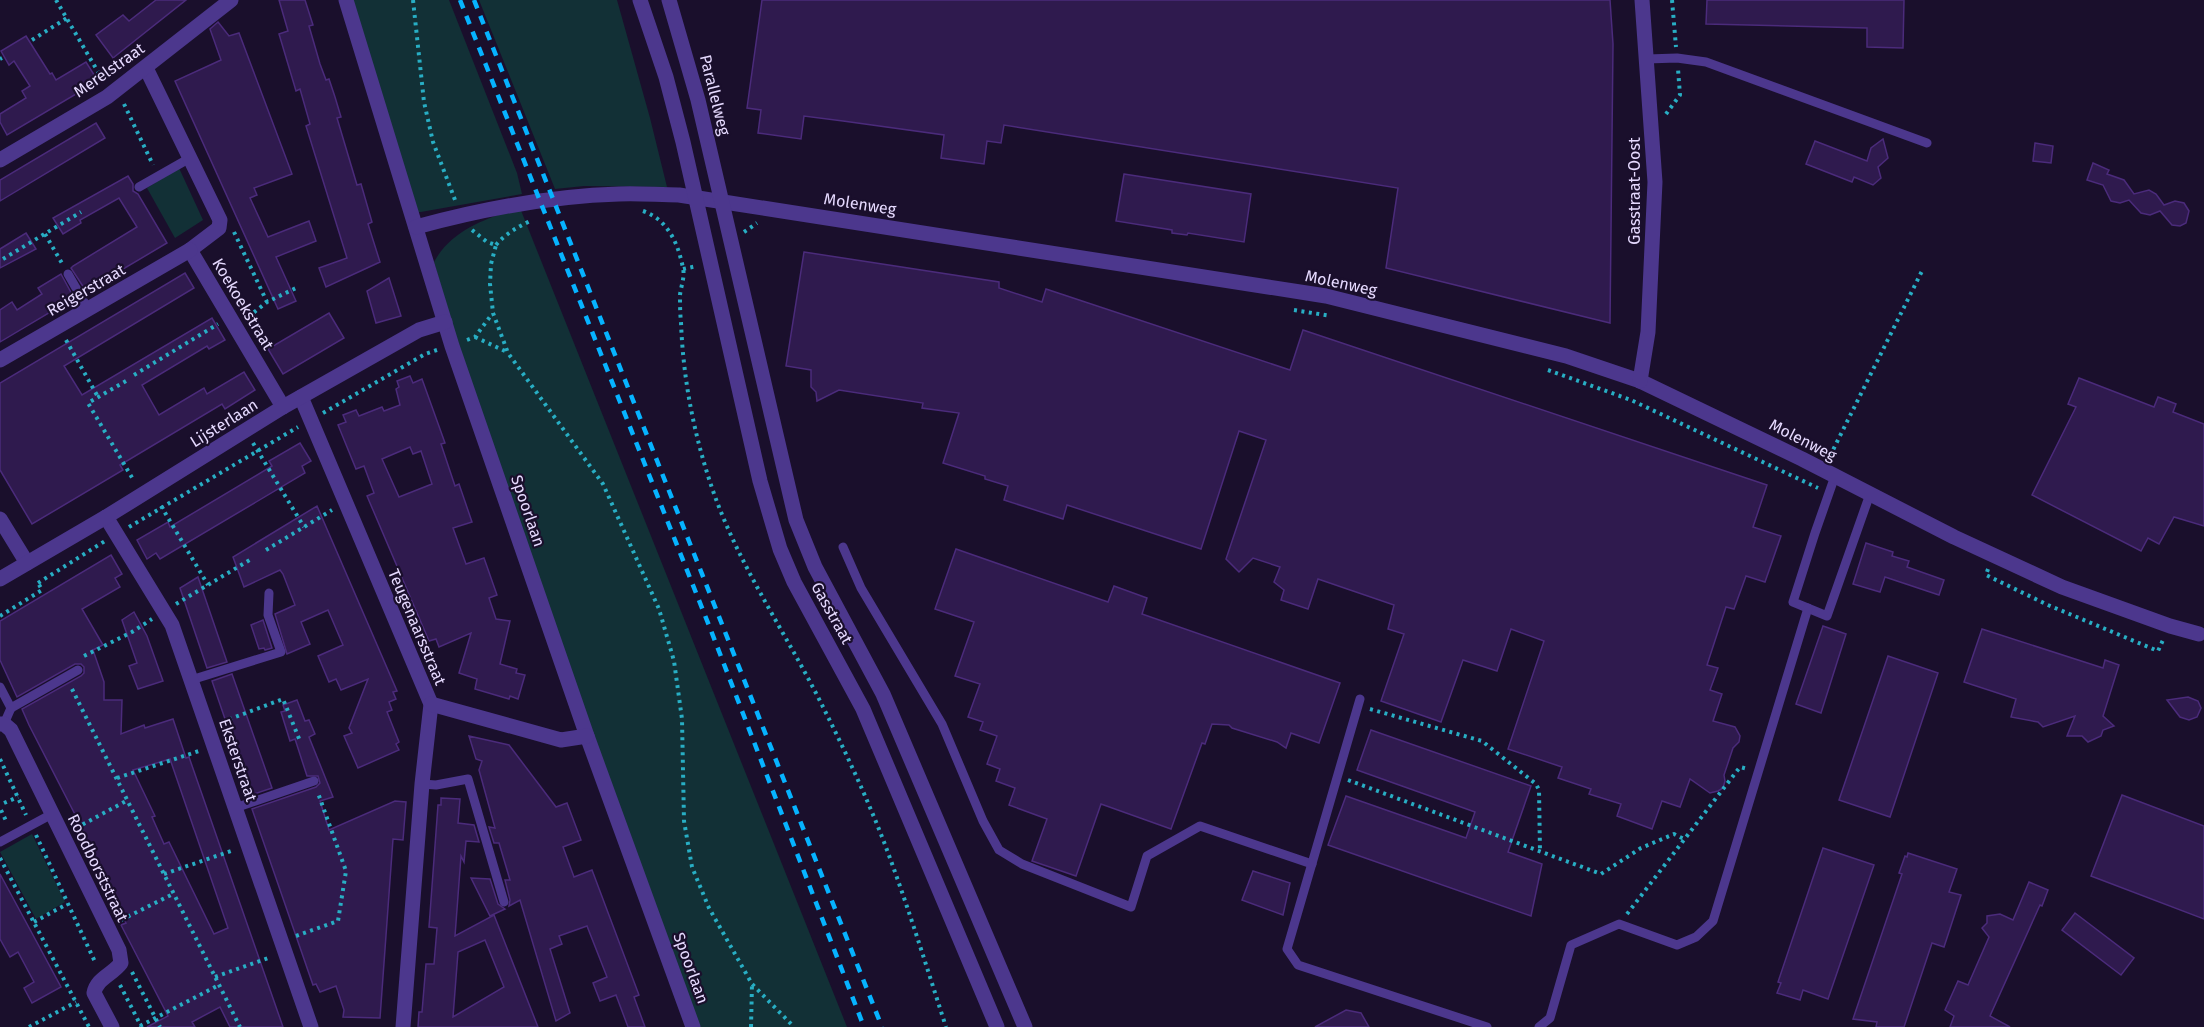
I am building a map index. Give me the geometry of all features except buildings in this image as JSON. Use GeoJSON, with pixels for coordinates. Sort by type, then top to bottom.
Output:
{"type":"FeatureCollection","features":[{"type":"Feature","properties":{"kind":"street","name":"Merelstraat"},"geometry":{"type":"LineString","coordinates":[[0,159],[117,89],[231,0]]}},
{"type":"Feature","properties":{"kind":"street","name":"Spoorlaan"},"geometry":{"type":"LineString","coordinates":[[346,0],[452,346],[587,736],[693,1027]]}},
{"type":"Feature","properties":{"kind":"street"},"geometry":{"type":"LineString","coordinates":[[640,0],[666,78],[695,197]]}},
{"type":"Feature","properties":{"kind":"street","name":"Parallelweg"},"geometry":{"type":"LineString","coordinates":[[669,0],[699,100],[722,200]]}},
{"type":"Feature","properties":{"kind":"street","name":"Gasstraat-Oost"},"geometry":{"type":"LineString","coordinates":[[1640,381],[1648,332],[1655,197],[1642,0]]}},
{"type":"Feature","properties":{"kind":"street"},"geometry":{"type":"LineString","coordinates":[[146,68],[219,220],[219,228]]}},
{"type":"Feature","properties":{"kind":"street","name":"Molenweg"},"geometry":{"type":"LineString","coordinates":[[416,228],[461,215],[516,204],[602,195],[695,197],[1326,296],[1566,356],[1640,381],[1954,537],[2062,587],[2201,635]]}},
{"type":"Feature","properties":{"kind":"street","name":"Gasstraat"},"geometry":{"type":"LineString","coordinates":[[695,197],[760,481],[780,549],[794,582],[862,709],[997,1027]]}},
{"type":"Feature","properties":{"kind":"street","name":"Gasstraat"},"geometry":{"type":"LineString","coordinates":[[722,200],[786,484],[804,544],[883,694],[1025,1027]]}},
{"type":"Feature","properties":{"kind":"street","name":"Koekoekstraat"},"geometry":{"type":"LineString","coordinates":[[219,228],[190,250],[283,407]]}},
{"type":"Feature","properties":{"kind":"street","name":"Reigerstraat"},"geometry":{"type":"LineString","coordinates":[[0,360],[190,250]]}},
{"type":"Feature","properties":{"kind":"street","name":"Lijsterlaan"},"geometry":{"type":"LineString","coordinates":[[0,579],[106,517],[283,407],[419,330],[445,322]]}},
{"type":"Feature","properties":{"kind":"street","name":"Teugenaarsstraat"},"geometry":{"type":"LineString","coordinates":[[301,397],[431,704],[422,784],[403,1027]]}},
{"type":"Feature","properties":{"kind":"street","name":"Eksterstraat"},"geometry":{"type":"LineString","coordinates":[[106,517],[172,626],[311,1027]]}},
{"type":"Feature","properties":{"kind":"street"},"geometry":{"type":"LineString","coordinates":[[0,519],[27,563]]}},
{"type":"Feature","properties":{"kind":"street"},"geometry":{"type":"LineString","coordinates":[[431,704],[561,740],[587,736]]}},
{"type":"Feature","properties":{"kind":"street","name":"Roodborststraat"},"geometry":{"type":"LineString","coordinates":[[2,724],[11,730],[119,951],[112,971]]}},
{"type":"Feature","properties":{"kind":"street"},"geometry":{"type":"LineString","coordinates":[[112,971],[95,986],[94,993],[112,1027]]}},
{"type":"Feature","properties":{"kind":"lane"},"geometry":{"type":"LineString","coordinates":[[1647,59],[1677,58],[1706,62],[1927,143]]}},
{"type":"Feature","properties":{"kind":"lane"},"geometry":{"type":"LineString","coordinates":[[139,187],[190,158]]}},
{"type":"Feature","properties":{"kind":"lane"},"geometry":{"type":"LineString","coordinates":[[68,274],[88,309]]}},
{"type":"Feature","properties":{"kind":"lane"},"geometry":{"type":"LineString","coordinates":[[1829,473],[1830,494],[1793,602],[1827,616],[1870,494]]}},
{"type":"Feature","properties":{"kind":"lane"},"geometry":{"type":"LineString","coordinates":[[843,546],[861,588],[942,724],[983,821],[999,850],[1022,864],[1131,907],[1147,856],[1200,826],[1312,864]]}},
{"type":"Feature","properties":{"kind":"lane"},"geometry":{"type":"LineString","coordinates":[[191,680],[281,651],[268,615],[269,593]]}},
{"type":"Feature","properties":{"kind":"lane"},"geometry":{"type":"LineString","coordinates":[[1539,1027],[1550,1018],[1571,945],[1619,924],[1677,945],[1696,937],[1713,921],[1808,608]]}},
{"type":"Feature","properties":{"kind":"lane"},"geometry":{"type":"LineString","coordinates":[[2,724],[11,708],[78,670]]}},
{"type":"Feature","properties":{"kind":"lane"},"geometry":{"type":"LineString","coordinates":[[0,687],[11,708]]}},
{"type":"Feature","properties":{"kind":"lane"},"geometry":{"type":"LineString","coordinates":[[1359,702],[1287,949],[1299,964],[1487,1027]]}},
{"type":"Feature","properties":{"kind":"lane"},"geometry":{"type":"LineString","coordinates":[[422,784],[436,785],[468,779],[504,902]]}},
{"type":"Feature","properties":{"kind":"lane"},"geometry":{"type":"LineString","coordinates":[[236,808],[314,781]]}},
{"type":"Feature","properties":{"kind":"lane"},"geometry":{"type":"LineString","coordinates":[[0,842],[52,814]]}},
{"type":"Feature","properties":{"kind":"path"},"geometry":{"type":"LineString","coordinates":[[56,0],[101,77],[112,81],[117,89],[159,176]]}},
{"type":"Feature","properties":{"kind":"path"},"geometry":{"type":"LineString","coordinates":[[413,0],[424,102],[433,142],[461,215],[468,226],[480,237],[496,245]]}},
{"type":"Feature","properties":{"kind":"path"},"geometry":{"type":"LineString","coordinates":[[32,40],[67,18]]}},
{"type":"Feature","properties":{"kind":"path"},"geometry":{"type":"LineString","coordinates":[[632,210],[643,211],[657,218],[669,229],[674,238],[683,269],[681,321],[688,392],[699,446],[711,484],[732,540],[746,569],[814,689],[864,793],[884,841],[946,1027]]}},
{"type":"Feature","properties":{"kind":"path"},"geometry":{"type":"LineString","coordinates":[[3,259],[81,212]]}},
{"type":"Feature","properties":{"kind":"path"},"geometry":{"type":"LineString","coordinates":[[539,218],[516,227],[496,245],[491,264],[490,284],[493,313],[508,352],[603,484],[659,609],[674,661],[682,719],[684,821],[692,867],[709,908],[752,984],[794,1027]]}},
{"type":"Feature","properties":{"kind":"path"},"geometry":{"type":"LineString","coordinates":[[741,241],[745,231],[759,221]]}},
{"type":"Feature","properties":{"kind":"path","name":"Koekoekstraat"},"geometry":{"type":"LineString","coordinates":[[219,228],[232,227],[267,302]]}},
{"type":"Feature","properties":{"kind":"path"},"geometry":{"type":"LineString","coordinates":[[45,234],[68,274]]}},
{"type":"Feature","properties":{"kind":"path"},"geometry":{"type":"LineString","coordinates":[[1829,473],[1923,269]]}},
{"type":"Feature","properties":{"kind":"path"},"geometry":{"type":"LineString","coordinates":[[134,375],[296,288]]}},
{"type":"Feature","properties":{"kind":"path"},"geometry":{"type":"LineString","coordinates":[[1290,309],[1336,317]]}},
{"type":"Feature","properties":{"kind":"path"},"geometry":{"type":"LineString","coordinates":[[38,583],[257,450],[425,354],[476,337],[493,313]]}},
{"type":"Feature","properties":{"kind":"path"},"geometry":{"type":"LineString","coordinates":[[58,326],[98,397]]}},
{"type":"Feature","properties":{"kind":"path"},"geometry":{"type":"LineString","coordinates":[[476,337],[508,352]]}},
{"type":"Feature","properties":{"kind":"path"},"geometry":{"type":"LineString","coordinates":[[1539,368],[1631,400],[1830,494]]}},
{"type":"Feature","properties":{"kind":"path"},"geometry":{"type":"LineString","coordinates":[[126,381],[88,403],[146,492],[161,508],[208,585]]}},
{"type":"Feature","properties":{"kind":"path"},"geometry":{"type":"LineString","coordinates":[[245,431],[304,527]]}},
{"type":"Feature","properties":{"kind":"path"},"geometry":{"type":"LineString","coordinates":[[266,550],[345,502]]}},
{"type":"Feature","properties":{"kind":"path"},"geometry":{"type":"LineString","coordinates":[[84,656],[132,632],[253,558]]}},
{"type":"Feature","properties":{"kind":"path"},"geometry":{"type":"LineString","coordinates":[[0,616],[42,590],[27,563]]}},
{"type":"Feature","properties":{"kind":"path"},"geometry":{"type":"LineString","coordinates":[[1979,563],[1989,567],[1986,575],[2048,605],[2158,651],[2170,626]]}},
{"type":"Feature","properties":{"kind":"path"},"geometry":{"type":"LineString","coordinates":[[66,677],[240,1027]]}},
{"type":"Feature","properties":{"kind":"path"},"geometry":{"type":"LineString","coordinates":[[207,727],[283,699],[300,741]]}},
{"type":"Feature","properties":{"kind":"path"},"geometry":{"type":"LineString","coordinates":[[1359,702],[1482,741],[1536,784],[1539,790],[1540,852]]}},
{"type":"Feature","properties":{"kind":"path"},"geometry":{"type":"LineString","coordinates":[[117,778],[214,746]]}},
{"type":"Feature","properties":{"kind":"path"},"geometry":{"type":"LineString","coordinates":[[0,760],[68,904],[112,971],[141,1026],[219,985]]}},
{"type":"Feature","properties":{"kind":"path"},"geometry":{"type":"LineString","coordinates":[[1619,924],[1740,767],[1758,772]]}},
{"type":"Feature","properties":{"kind":"path"},"geometry":{"type":"LineString","coordinates":[[1337,777],[1601,874],[1641,848],[1674,834],[1684,839]]}},
{"type":"Feature","properties":{"kind":"path"},"geometry":{"type":"LineString","coordinates":[[215,977],[338,921],[346,871],[314,781]]}},
{"type":"Feature","properties":{"kind":"path"},"geometry":{"type":"LineString","coordinates":[[0,811],[4,808],[2,802],[18,797]]}},
{"type":"Feature","properties":{"kind":"path"},"geometry":{"type":"LineString","coordinates":[[62,835],[128,800]]}},
{"type":"Feature","properties":{"kind":"path"},"geometry":{"type":"LineString","coordinates":[[164,874],[248,845]]}},
{"type":"Feature","properties":{"kind":"path"},"geometry":{"type":"LineString","coordinates":[[0,858],[89,1027]]}},
{"type":"Feature","properties":{"kind":"path"},"geometry":{"type":"LineString","coordinates":[[107,927],[173,894]]}},
{"type":"Feature","properties":{"kind":"path"},"geometry":{"type":"LineString","coordinates":[[34,922],[68,904]]}},
{"type":"Feature","properties":{"kind":"path"},"geometry":{"type":"LineString","coordinates":[[112,971],[130,969],[160,1027]]}},
{"type":"Feature","properties":{"kind":"path"},"geometry":{"type":"LineString","coordinates":[[751,1027],[752,984]]}},
{"type":"Feature","properties":{"kind":"path"},"geometry":{"type":"LineString","coordinates":[[29,1027],[94,993]]}},
{"type":"Feature","properties":{"kind":"green space"},"geometry":{"type":"Polygon","coordinates":[[[352,0],[449,0],[517,173],[522,194],[415,213],[352,0]]]}},
{"type":"Feature","properties":{"kind":"green space"},"geometry":{"type":"Polygon","coordinates":[[[479,0],[617,0],[667,187],[584,186],[555,189],[479,0]]]}},
{"type":"Feature","properties":{"kind":"green space"},"geometry":{"type":"Polygon","coordinates":[[[179,168],[203,220],[175,238],[147,188],[179,168]]]}},
{"type":"Feature","properties":{"kind":"green space"},"geometry":{"type":"Polygon","coordinates":[[[520,208],[847,1027],[695,1027],[479,421],[434,262],[441,251],[460,233],[495,216],[520,208]]]}},
{"type":"Feature","properties":{"kind":"green space"},"geometry":{"type":"Polygon","coordinates":[[[32,834],[65,902],[36,919],[0,852],[32,834]]]}},
{"type":"Feature","properties":{"kind":"railway"},"geometry":{"type":"LineString","coordinates":[[460,0],[710,628],[864,1027]]}},
{"type":"Feature","properties":{"kind":"railway"},"geometry":{"type":"LineString","coordinates":[[474,0],[882,1027]]}}]}
